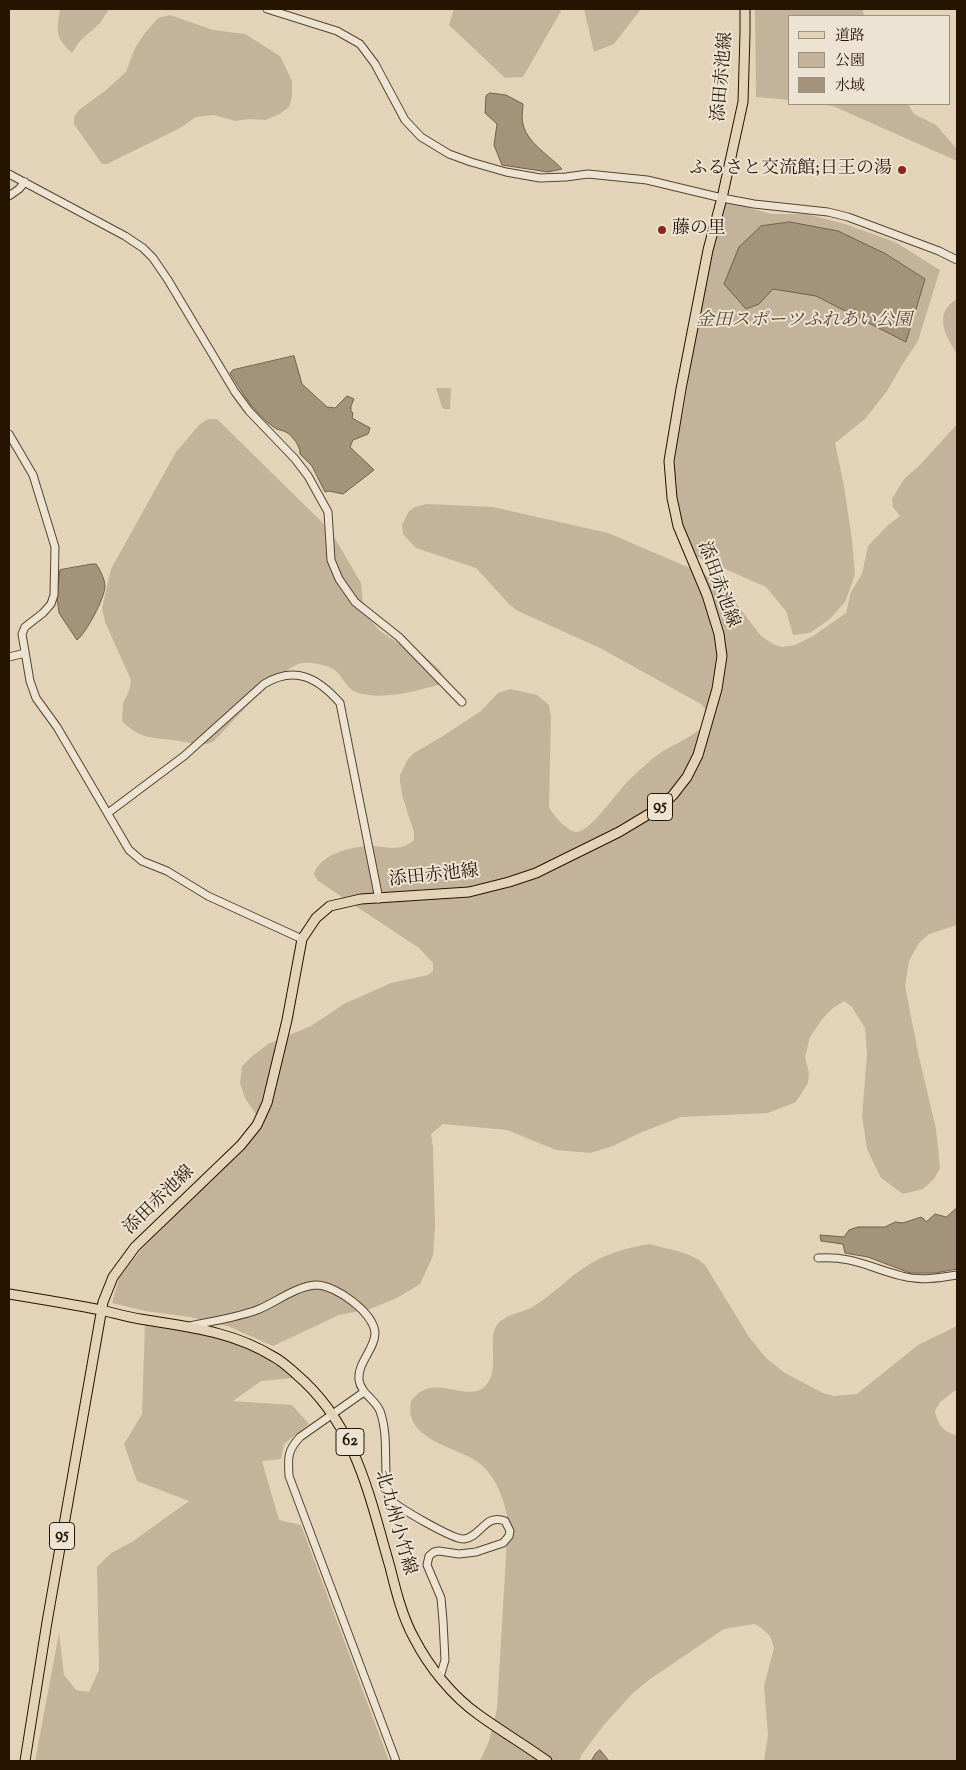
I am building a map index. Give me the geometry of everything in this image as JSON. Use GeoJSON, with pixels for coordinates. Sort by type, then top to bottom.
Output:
{"type":"FeatureCollection","features":[{"type":"Feature","properties":{"kind":"main road","name":"添田赤池線"},"geometry":{"type":"LineString","coordinates":[[25,1761],[46,1622],[103,1302],[114,1277],[135,1247],[241,1145],[257,1125],[270,1094],[287,1020],[302,939],[316,918],[330,906],[361,899],[469,892],[536,873],[619,832],[659,808],[687,777],[698,755],[717,689],[722,656],[719,634],[706,595],[678,526],[672,498],[669,461],[708,250],[722,198],[742,102],[745,9]]}},
{"type":"Feature","properties":{"kind":"main road","name":"北九州小竹線"},"geometry":{"type":"LineString","coordinates":[[9,1294],[102,1310],[138,1319],[190,1326],[233,1337],[276,1357],[320,1398],[333,1414],[350,1442],[361,1468],[406,1621],[413,1637],[440,1677],[458,1698],[478,1715],[547,1761]]}},
{"type":"Feature","properties":{"kind":"street"},"geometry":{"type":"LineString","coordinates":[[267,9],[337,31],[360,44],[375,64],[406,120],[421,136],[450,154],[506,172],[540,178],[588,174],[612,175],[646,180],[754,204],[808,209],[848,217],[939,251],[957,260]]}},
{"type":"Feature","properties":{"kind":"street"},"geometry":{"type":"LineString","coordinates":[[9,174],[125,236],[143,248],[153,258],[234,392],[308,476],[328,512],[331,560],[339,579],[355,602],[398,637],[462,702]]}},
{"type":"Feature","properties":{"kind":"street"},"geometry":{"type":"LineString","coordinates":[[9,196],[19,190],[25,182]]}},
{"type":"Feature","properties":{"kind":"street"},"geometry":{"type":"LineString","coordinates":[[9,434],[33,476],[55,547],[54,595],[43,613],[25,627],[22,634],[30,681],[36,698],[57,727],[129,850],[142,861],[167,871],[208,896],[302,939]]}},
{"type":"Feature","properties":{"kind":"street"},"geometry":{"type":"LineString","coordinates":[[9,657],[25,653]]}},
{"type":"Feature","properties":{"kind":"street"},"geometry":{"type":"LineString","coordinates":[[108,813],[184,756],[264,684],[275,677],[293,674],[306,676],[319,683],[340,703],[379,899]]}},
{"type":"Feature","properties":{"kind":"street"},"geometry":{"type":"LineString","coordinates":[[818,1258],[840,1258],[857,1261],[903,1277],[920,1279],[957,1275]]}},
{"type":"Feature","properties":{"kind":"street"},"geometry":{"type":"LineString","coordinates":[[190,1326],[256,1310],[307,1287],[317,1285],[349,1297],[366,1315],[375,1332],[374,1339],[359,1372],[359,1379],[364,1392],[377,1405],[380,1412],[389,1498],[393,1504],[458,1538],[469,1537],[489,1520],[494,1519],[505,1520],[510,1531],[509,1536],[503,1543],[476,1552],[459,1554],[439,1551],[429,1556],[428,1565],[440,1598],[443,1621],[444,1660],[440,1677]]}},
{"type":"Feature","properties":{"kind":"street"},"geometry":{"type":"LineString","coordinates":[[364,1392],[300,1437],[292,1446],[288,1459],[289,1476],[396,1761]]}},
{"type":"Feature","properties":{"kind":"green space"},"geometry":{"type":"Polygon","coordinates":[[[60,9],[109,9],[100,23],[79,42],[72,53],[62,42],[58,33],[60,9]]]}},
{"type":"Feature","properties":{"kind":"green space"},"geometry":{"type":"Polygon","coordinates":[[[454,9],[560,9],[561,11],[523,77],[505,78],[449,25],[454,9]]]}},
{"type":"Feature","properties":{"kind":"green space"},"geometry":{"type":"Polygon","coordinates":[[[584,9],[641,9],[614,44],[594,52],[584,9]]]}},
{"type":"Feature","properties":{"kind":"green space"},"geometry":{"type":"Polygon","coordinates":[[[755,9],[862,9],[864,15],[788,15],[788,100],[756,97],[755,9]]]}},
{"type":"Feature","properties":{"kind":"green space"},"geometry":{"type":"Polygon","coordinates":[[[170,15],[213,30],[245,34],[280,56],[292,81],[292,97],[289,107],[266,120],[249,119],[235,121],[214,115],[196,117],[180,128],[107,164],[102,164],[74,124],[74,117],[79,110],[126,72],[135,48],[145,33],[158,18],[170,15]]]}},
{"type":"Feature","properties":{"kind":"green space"},"geometry":{"type":"Polygon","coordinates":[[[824,105],[909,105],[914,114],[936,125],[957,149],[957,161],[833,106],[824,105]]]}},
{"type":"Feature","properties":{"kind":"green space","name":"金田スポーツふれあい公園"},"geometry":{"type":"Polygon","coordinates":[[[725,201],[771,214],[806,214],[845,224],[895,242],[940,270],[918,341],[887,391],[865,419],[835,443],[844,486],[855,575],[845,602],[830,619],[810,633],[793,635],[786,611],[766,587],[693,555],[680,523],[674,471],[676,447],[703,286],[725,201]]]}},
{"type":"Feature","properties":{"kind":"green space"},"geometry":{"type":"Polygon","coordinates":[[[957,299],[957,354],[945,332],[943,318],[945,311],[957,299]]]}},
{"type":"Feature","properties":{"kind":"green space"},"geometry":{"type":"Polygon","coordinates":[[[436,388],[451,388],[450,409],[442,407],[436,388]]]}},
{"type":"Feature","properties":{"kind":"green space"},"geometry":{"type":"Polygon","coordinates":[[[208,419],[217,419],[330,530],[361,583],[364,613],[380,631],[401,645],[423,655],[440,670],[444,680],[441,684],[421,690],[374,696],[354,691],[333,669],[318,664],[303,663],[294,666],[270,684],[210,743],[199,745],[151,738],[137,733],[122,721],[123,703],[129,691],[131,680],[105,622],[102,608],[111,569],[176,452],[200,424],[208,419]]]}},
{"type":"Feature","properties":{"kind":"green space"},"geometry":{"type":"Polygon","coordinates":[[[957,424],[957,925],[929,934],[919,943],[909,961],[905,986],[936,1129],[940,1168],[934,1179],[923,1189],[903,1194],[881,1178],[867,1149],[862,1116],[867,1054],[865,1028],[852,1007],[844,1001],[823,1018],[810,1037],[805,1057],[809,1073],[808,1083],[796,1102],[768,1113],[681,1117],[642,1132],[613,1146],[590,1153],[556,1150],[507,1130],[443,1124],[431,1134],[435,1226],[433,1256],[420,1284],[397,1298],[370,1309],[339,1315],[273,1346],[230,1327],[190,1317],[145,1311],[112,1303],[119,1278],[141,1250],[253,1138],[261,1122],[245,1098],[240,1083],[242,1066],[268,1044],[311,1026],[344,1004],[391,983],[428,975],[433,971],[433,963],[419,948],[318,881],[314,874],[317,867],[323,861],[339,852],[366,846],[400,847],[414,840],[414,832],[402,795],[400,775],[408,759],[414,753],[481,711],[498,693],[510,689],[537,695],[549,705],[551,717],[549,807],[565,826],[577,832],[590,825],[626,783],[649,762],[660,753],[697,732],[705,723],[708,712],[701,704],[602,649],[518,611],[510,605],[476,568],[416,548],[403,534],[402,525],[409,511],[415,507],[427,504],[493,507],[608,533],[704,574],[729,594],[761,636],[773,644],[782,647],[795,645],[813,636],[846,613],[851,592],[862,574],[868,546],[888,525],[900,516],[893,507],[892,499],[904,479],[920,465],[957,424]]]}},
{"type":"Feature","properties":{"kind":"green space"},"geometry":{"type":"Polygon","coordinates":[[[649,1244],[686,1254],[699,1260],[705,1265],[749,1337],[766,1358],[785,1373],[823,1393],[834,1396],[857,1394],[918,1345],[957,1326],[957,1389],[940,1402],[935,1411],[937,1420],[942,1427],[948,1432],[957,1435],[957,1761],[764,1761],[768,1735],[764,1686],[774,1648],[770,1636],[754,1624],[724,1629],[650,1679],[632,1694],[603,1726],[579,1761],[480,1761],[489,1741],[497,1709],[508,1521],[502,1497],[491,1475],[479,1463],[423,1434],[415,1425],[411,1414],[411,1401],[420,1392],[430,1388],[471,1392],[480,1390],[491,1377],[493,1370],[494,1331],[500,1321],[534,1306],[592,1262],[608,1255],[649,1244]]]}},
{"type":"Feature","properties":{"kind":"green space"},"geometry":{"type":"Polygon","coordinates":[[[145,1323],[205,1334],[241,1346],[276,1365],[293,1378],[261,1381],[233,1401],[292,1405],[309,1424],[284,1444],[281,1459],[262,1461],[279,1520],[301,1525],[389,1761],[35,1761],[59,1633],[64,1675],[76,1690],[89,1692],[99,1670],[97,1567],[111,1553],[132,1542],[189,1501],[137,1481],[124,1444],[142,1414],[145,1323]]]}},
{"type":"Feature","properties":{"kind":"water"},"geometry":{"type":"Polygon","coordinates":[[[490,93],[506,95],[523,104],[522,122],[525,131],[534,143],[562,169],[548,172],[502,165],[494,145],[497,124],[485,113],[486,96],[490,93]]]}},
{"type":"Feature","properties":{"kind":"water"},"geometry":{"type":"Polygon","coordinates":[[[790,222],[838,231],[886,254],[925,279],[906,342],[816,296],[773,289],[759,304],[746,309],[724,284],[739,247],[761,226],[790,222]]]}},
{"type":"Feature","properties":{"kind":"water"},"geometry":{"type":"Polygon","coordinates":[[[294,356],[302,384],[327,407],[335,408],[347,396],[354,399],[351,406],[352,418],[370,428],[368,434],[353,440],[350,447],[374,470],[343,494],[325,492],[312,466],[300,454],[298,445],[293,438],[286,432],[275,428],[261,417],[230,373],[233,370],[294,356]]]}},
{"type":"Feature","properties":{"kind":"water"},"geometry":{"type":"Polygon","coordinates":[[[96,564],[99,569],[105,586],[102,599],[94,615],[77,640],[59,613],[57,598],[60,570],[96,564]]]}},
{"type":"Feature","properties":{"kind":"water"},"geometry":{"type":"Polygon","coordinates":[[[957,1208],[957,1269],[935,1273],[910,1273],[868,1257],[845,1253],[843,1244],[821,1241],[820,1235],[844,1237],[849,1230],[858,1227],[885,1227],[895,1222],[903,1223],[921,1217],[926,1222],[935,1214],[946,1217],[957,1208]]]}},
{"type":"Feature","properties":{"kind":"water"},"geometry":{"type":"Polygon","coordinates":[[[600,1750],[609,1761],[591,1761],[596,1753],[600,1750]]]}},
{"type":"Feature","properties":{"kind":"place","name":"ふるさと交流館;日王の湯"},"geometry":{"type":"Point","coordinates":[902,170]}},
{"type":"Feature","properties":{"kind":"place","name":"藤の里"},"geometry":{"type":"Point","coordinates":[662,230]}}]}
